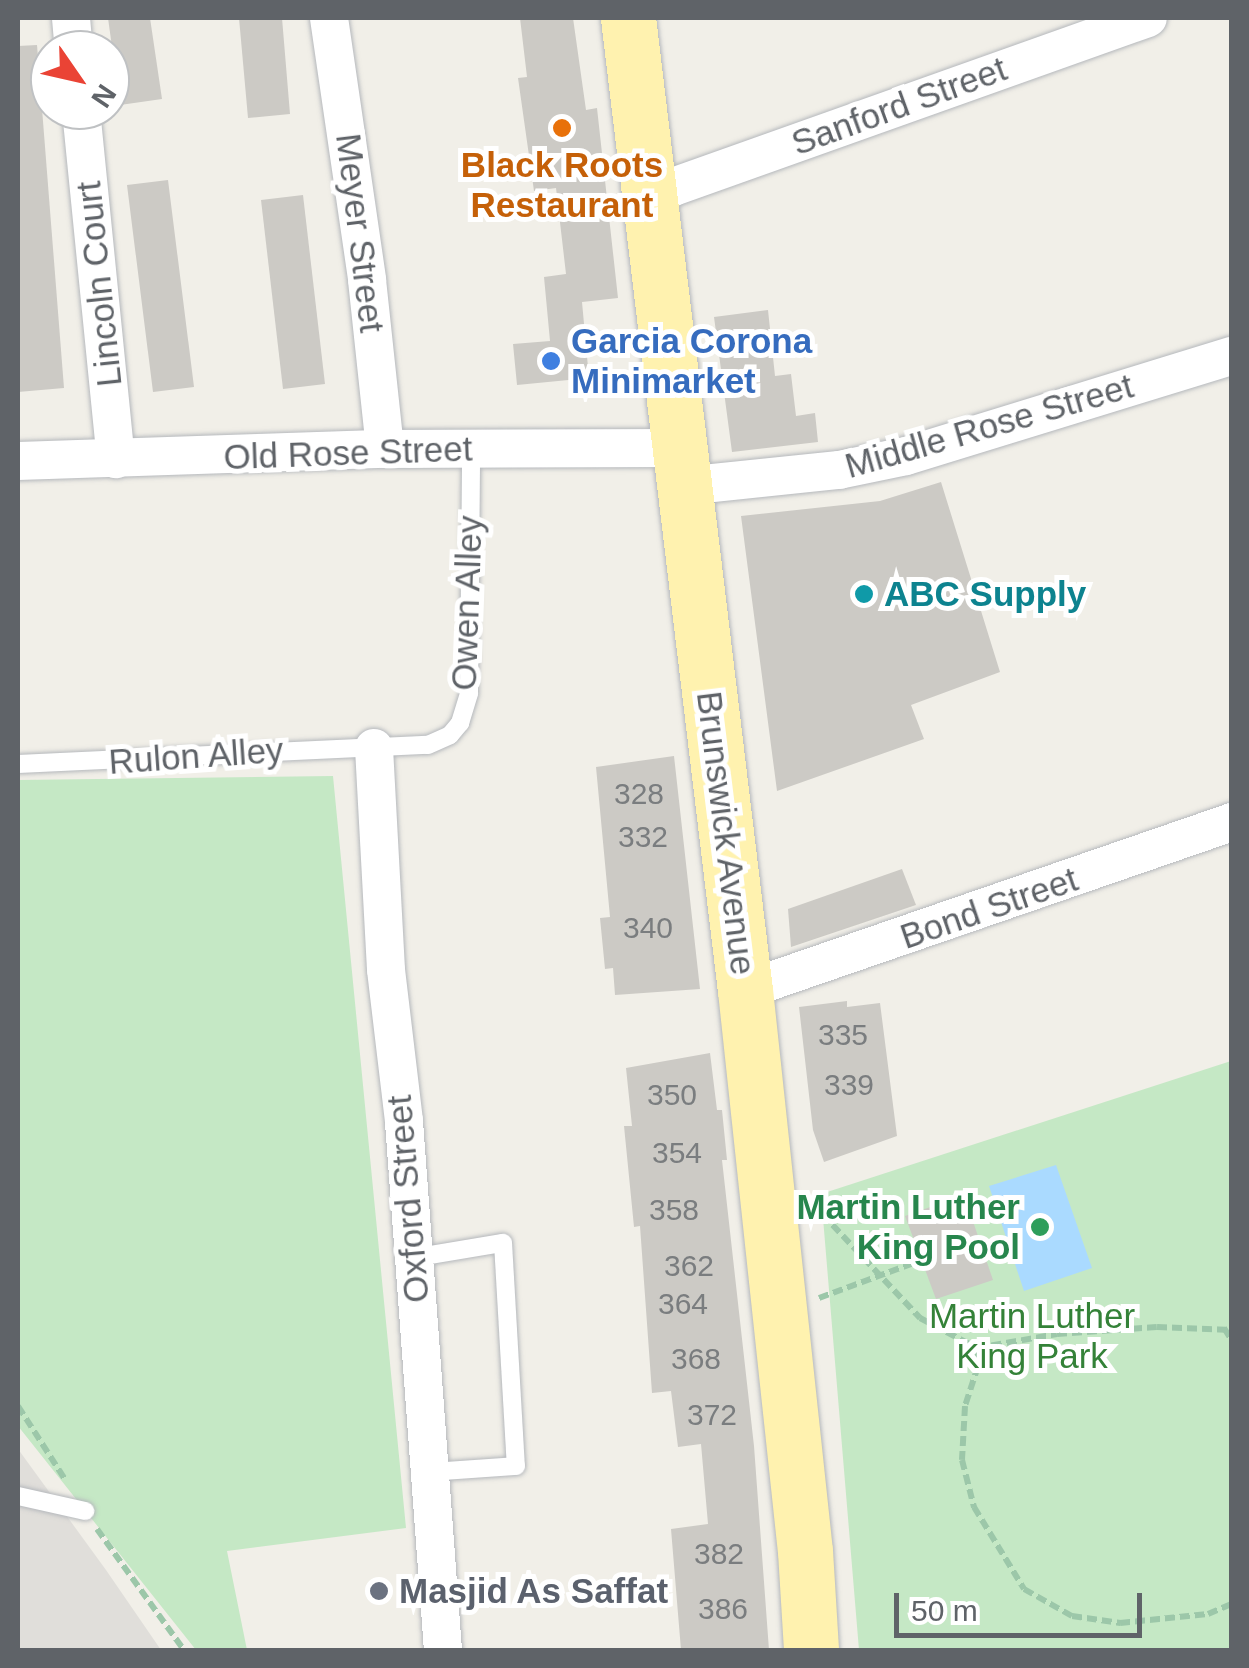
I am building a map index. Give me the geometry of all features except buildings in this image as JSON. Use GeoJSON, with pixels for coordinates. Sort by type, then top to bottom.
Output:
{"type":"FeatureCollection","features":[{"type":"Feature","properties":{"kind":"main road","name":"Brunswick Avenue"},"geometry":{"type":"LineString","coordinates":[[628,18],[746,990],[805,1551],[811,1650]]}},
{"type":"Feature","properties":{"kind":"street","name":"Meyer Street"},"geometry":{"type":"LineString","coordinates":[[329,18],[367,280],[385,450]]}},
{"type":"Feature","properties":{"kind":"street","name":"Sanford Street"},"geometry":{"type":"LineString","coordinates":[[649,191],[673,187],[1148,18]]}},
{"type":"Feature","properties":{"kind":"street","name":"Lincoln Court"},"geometry":{"type":"LineString","coordinates":[[82,130],[116,459]]}},
{"type":"Feature","properties":{"kind":"street","name":"Middle Rose Street"},"geometry":{"type":"LineString","coordinates":[[682,467],[839,470],[906,456],[1232,356]]}},
{"type":"Feature","properties":{"kind":"street","name":"Old Rose Street"},"geometry":{"type":"LineString","coordinates":[[18,461],[471,449],[682,467]]}},
{"type":"Feature","properties":{"kind":"street","name":"Oxford Street"},"geometry":{"type":"LineString","coordinates":[[374,748],[386,970],[443,1650]]}},
{"type":"Feature","properties":{"kind":"street","name":"Bond Street"},"geometry":{"type":"LineString","coordinates":[[746,990],[1232,822]]}},
{"type":"Feature","properties":{"kind":"lane","name":"Owen Alley"},"geometry":{"type":"LineString","coordinates":[[374,748],[428,745],[450,735],[460,723],[469,693],[472,631],[471,449]]}},
{"type":"Feature","properties":{"kind":"lane","name":"Rulon Alley"},"geometry":{"type":"LineString","coordinates":[[18,764],[374,748]]}},
{"type":"Feature","properties":{"kind":"lane"},"geometry":{"type":"LineString","coordinates":[[413,1258],[503,1243],[516,1466],[430,1472]]}},
{"type":"Feature","properties":{"kind":"lane"},"geometry":{"type":"LineString","coordinates":[[18,1496],[85,1511]]}},
{"type":"Feature","properties":{"kind":"path"},"geometry":{"type":"LineString","coordinates":[[767,1196],[809,1200],[920,1318],[977,1348],[1057,1334],[1228,1328],[1232,1341]]}},
{"type":"Feature","properties":{"kind":"path"},"geometry":{"type":"LineString","coordinates":[[778,1306],[818,1298],[922,1260]]}},
{"type":"Feature","properties":{"kind":"path"},"geometry":{"type":"LineString","coordinates":[[977,1348],[978,1366],[965,1406],[962,1460],[974,1507],[1024,1590],[1072,1616],[1120,1623],[1208,1614],[1232,1604]]}},
{"type":"Feature","properties":{"kind":"shaded area"},"geometry":{"type":"Polygon","coordinates":[[[18,1449],[106,1570],[161,1650],[18,1650],[18,1449]]]}},
{"type":"Feature","properties":{"kind":"green space"},"geometry":{"type":"Polygon","coordinates":[[[333,776],[406,1528],[227,1551],[247,1650],[196,1650],[18,1426],[18,780],[333,776]]]}},
{"type":"Feature","properties":{"kind":"green space","name":"Martin Luther King Park"},"geometry":{"type":"Polygon","coordinates":[[[1231,1061],[1231,1650],[859,1650],[821,1194],[1231,1061]]]}},
{"type":"Feature","properties":{"kind":"water","name":"Martin Luther King Pool"},"geometry":{"type":"Polygon","coordinates":[[[1056,1165],[1092,1268],[1024,1291],[989,1186],[1056,1165]]]}},
{"type":"Feature","properties":{"kind":"place","name":"Black Roots Restaurant"},"geometry":{"type":"Point","coordinates":[562,128]}},
{"type":"Feature","properties":{"kind":"place","name":"Garcia Corona Minimarket"},"geometry":{"type":"Point","coordinates":[551,361]}},
{"type":"Feature","properties":{"kind":"place","name":"ABC Supply"},"geometry":{"type":"Point","coordinates":[864,594]}},
{"type":"Feature","properties":{"kind":"place","name":"Martin Luther King Pool"},"geometry":{"type":"Point","coordinates":[1040,1227]}},
{"type":"Feature","properties":{"kind":"place","name":"Masjid As Saffat"},"geometry":{"type":"Point","coordinates":[379,1591]}}]}
